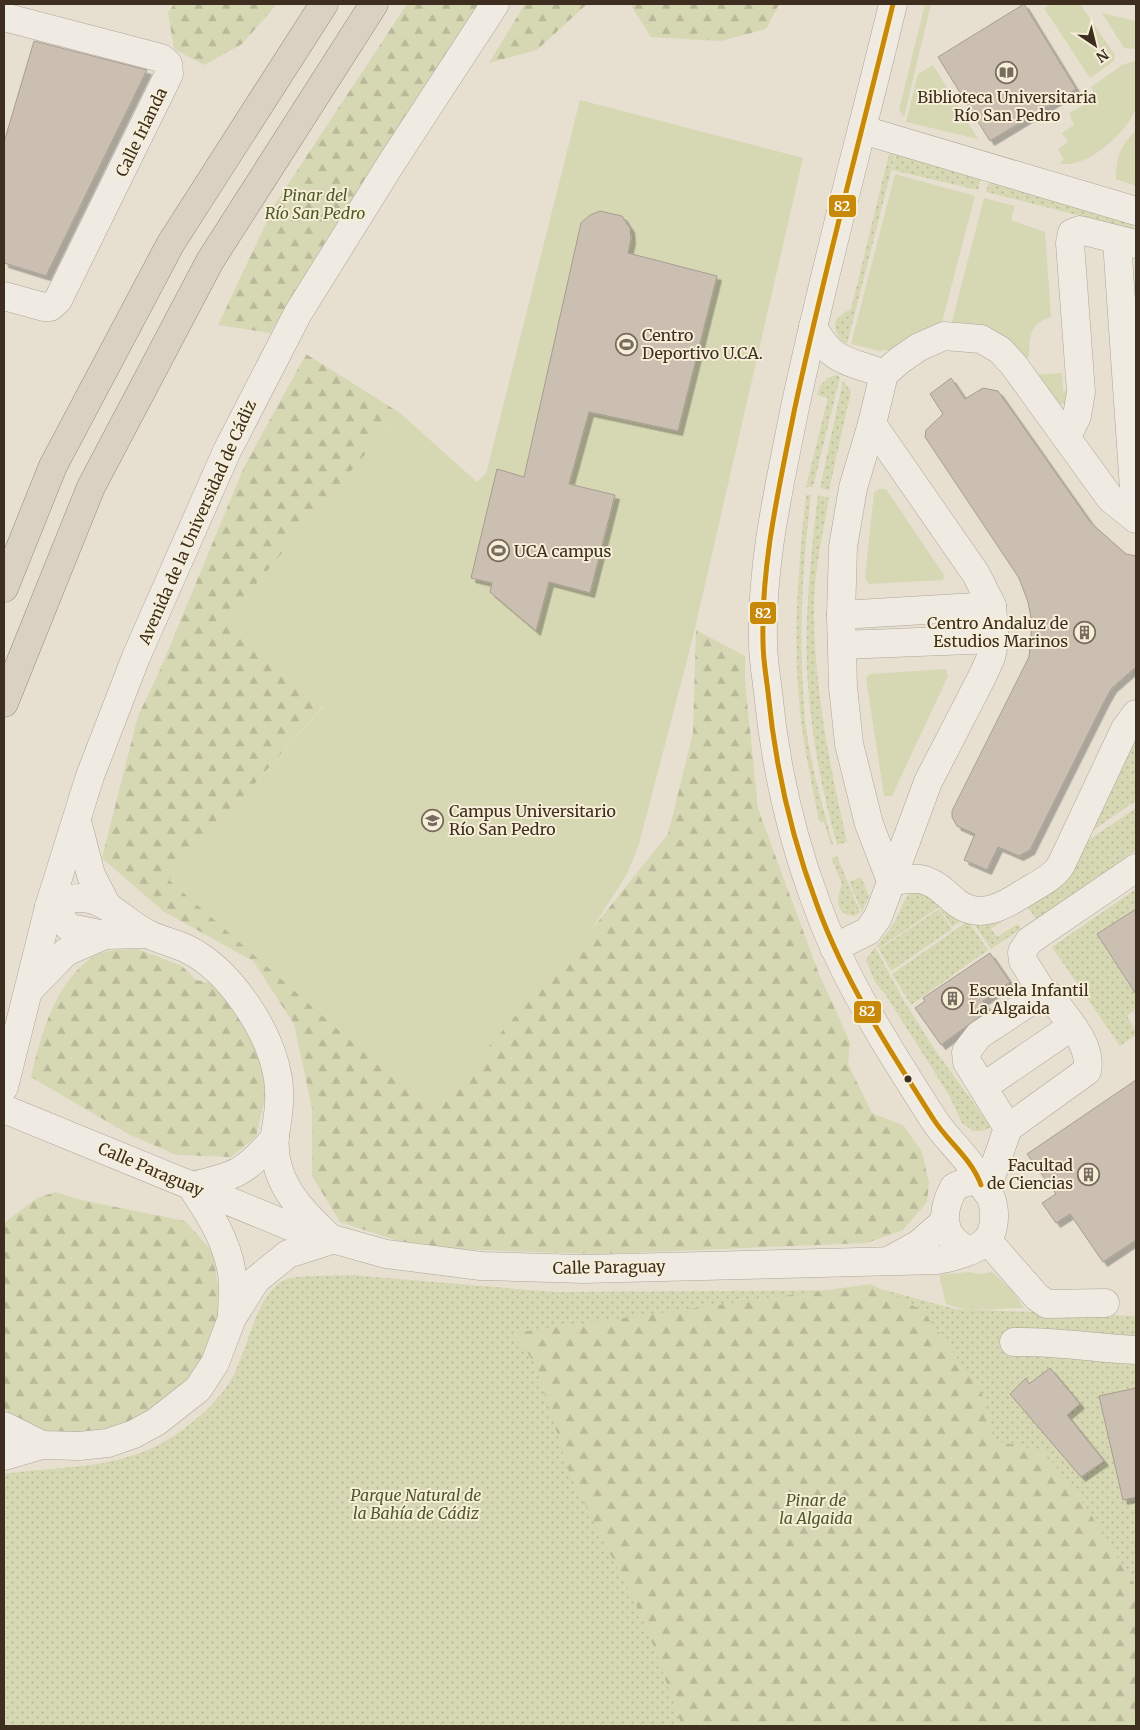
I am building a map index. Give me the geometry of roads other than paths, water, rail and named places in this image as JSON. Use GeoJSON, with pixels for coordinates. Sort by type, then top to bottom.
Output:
{"type":"FeatureCollection","features":[{"type":"Feature","properties":{"kind":"highway"},"geometry":{"type":"LineString","coordinates":[[4,588],[53,466],[171,243],[324,4]]}},
{"type":"Feature","properties":{"kind":"highway"},"geometry":{"type":"LineString","coordinates":[[4,703],[91,487],[210,261],[374,4]]}},
{"type":"Feature","properties":{"kind":"street","name":"Avenida de la Universidad de Cádiz"},"geometry":{"type":"LineString","coordinates":[[4,1087],[49,907],[90,776],[136,657],[227,451],[298,313],[495,4]]}},
{"type":"Feature","properties":{"kind":"street"},"geometry":{"type":"LineString","coordinates":[[893,4],[813,327],[773,515],[766,579],[763,642],[778,770],[783,796],[816,905],[834,948],[868,1013],[941,1130],[956,1170],[984,1188],[995,1217],[994,1227],[978,1245]]}},
{"type":"Feature","properties":{"kind":"street","name":"Calle Irlanda"},"geometry":{"type":"LineString","coordinates":[[4,17],[161,58],[168,64],[169,74],[58,300],[50,307],[44,307],[4,296]]}},
{"type":"Feature","properties":{"kind":"street"},"geometry":{"type":"LineString","coordinates":[[862,130],[1136,211]]}},
{"type":"Feature","properties":{"kind":"street"},"geometry":{"type":"LineString","coordinates":[[1067,437],[1077,416],[1081,392],[1070,243],[1072,233],[1080,230],[1127,242],[1136,519]]}},
{"type":"Feature","properties":{"kind":"street"},"geometry":{"type":"LineString","coordinates":[[813,327],[827,350],[836,358],[884,374]]}},
{"type":"Feature","properties":{"kind":"street"},"geometry":{"type":"LineString","coordinates":[[891,881],[869,824],[849,744],[841,615],[843,547],[853,488],[872,424],[884,374],[919,347],[944,336],[981,339],[1000,350],[1067,437],[1110,498],[1136,519]]}},
{"type":"Feature","properties":{"kind":"street"},"geometry":{"type":"LineString","coordinates":[[803,372],[821,361],[836,358]]}},
{"type":"Feature","properties":{"kind":"street"},"geometry":{"type":"LineString","coordinates":[[834,948],[868,931],[878,917],[928,782],[982,677],[991,657],[995,639],[992,606],[976,574],[872,424]]}},
{"type":"Feature","properties":{"kind":"street"},"geometry":{"type":"LineString","coordinates":[[841,615],[992,606]]}},
{"type":"Feature","properties":{"kind":"street"},"geometry":{"type":"LineString","coordinates":[[842,645],[995,639]]}},
{"type":"Feature","properties":{"kind":"street"},"geometry":{"type":"LineString","coordinates":[[891,881],[915,879],[928,881],[959,905],[972,911],[985,911],[996,909],[1050,877],[1061,865],[1125,729],[1136,714]]}},
{"type":"Feature","properties":{"kind":"street"},"geometry":{"type":"LineString","coordinates":[[77,821],[91,875],[106,904]]}},
{"type":"Feature","properties":{"kind":"street"},"geometry":{"type":"LineString","coordinates":[[1045,996],[1023,961],[1022,952],[1029,941],[1136,868]]}},
{"type":"Feature","properties":{"kind":"street"},"geometry":{"type":"LineString","coordinates":[[4,1456],[42,1445],[79,1446],[108,1443],[134,1434],[156,1422],[198,1389],[215,1363],[232,1318],[256,1280],[288,1254],[332,1240],[304,1214],[282,1183],[275,1137],[280,1108],[278,1078],[270,1051],[253,1015],[236,990],[214,968],[188,949],[146,934],[106,904],[78,898],[49,907],[70,928],[104,935],[146,934]]}},
{"type":"Feature","properties":{"kind":"street"},"geometry":{"type":"LineString","coordinates":[[26,993],[66,952],[104,935]]}},
{"type":"Feature","properties":{"kind":"street"},"geometry":{"type":"LineString","coordinates":[[984,1188],[1006,1133],[983,1086],[967,1062],[966,1052],[979,1035],[1040,995],[1051,997],[1088,1055],[1087,1071],[1006,1133],[982,1144],[956,1170],[944,1212],[944,1222],[956,1244],[978,1245],[1047,1304],[1105,1303]]}},
{"type":"Feature","properties":{"kind":"street"},"geometry":{"type":"LineString","coordinates":[[983,1086],[1071,1027]]}},
{"type":"Feature","properties":{"kind":"street","name":"Calle Paraguay"},"geometry":{"type":"LineString","coordinates":[[4,1108],[298,1229],[386,1254],[481,1266],[584,1269],[888,1260],[912,1262],[957,1256],[978,1245]]}},
{"type":"Feature","properties":{"kind":"street"},"geometry":{"type":"LineString","coordinates":[[232,1318],[232,1276],[228,1254],[210,1215],[191,1186],[241,1172],[262,1154],[275,1137]]}},
{"type":"Feature","properties":{"kind":"street"},"geometry":{"type":"LineString","coordinates":[[888,1260],[920,1244],[944,1222]]}},
{"type":"Feature","properties":{"kind":"street"},"geometry":{"type":"LineString","coordinates":[[1044,1342],[1047,1304]]}},
{"type":"Feature","properties":{"kind":"street"},"geometry":{"type":"LineString","coordinates":[[1014,1342],[1044,1342],[1136,1350]]}},
{"type":"Feature","properties":{"kind":"street"},"geometry":{"type":"LineString","coordinates":[[4,1426],[42,1445]]}},
{"type":"Feature","properties":{"kind":"place","name":"Biblioteca Universitaria Río San Pedro"},"geometry":{"type":"Point","coordinates":[1007,73]}},
{"type":"Feature","properties":{"kind":"place","name":"Centro Deportivo U.CA."},"geometry":{"type":"Point","coordinates":[626,344]}},
{"type":"Feature","properties":{"kind":"place","name":"UCA campus"},"geometry":{"type":"Point","coordinates":[498,551]}},
{"type":"Feature","properties":{"kind":"place","name":"Centro Andaluz de Estudios Marinos"},"geometry":{"type":"Point","coordinates":[1084,632]}},
{"type":"Feature","properties":{"kind":"place","name":"Campus Universitario Río San Pedro"},"geometry":{"type":"Point","coordinates":[433,820]}},
{"type":"Feature","properties":{"kind":"place","name":"Escuela Infantil La Algaida"},"geometry":{"type":"Point","coordinates":[953,999]}},
{"type":"Feature","properties":{"kind":"place","name":"Facultad de Ciencias"},"geometry":{"type":"Point","coordinates":[1089,1174]}},
{"type":"Feature","properties":{"kind":"park label","name":"Pinar del Río San Pedro"},"geometry":{"type":"Point","coordinates":[315,204]}},
{"type":"Feature","properties":{"kind":"park label","name":"Parque Natural de la Bahía de Cádiz"},"geometry":{"type":"Point","coordinates":[416,1504]}},
{"type":"Feature","properties":{"kind":"park label","name":"Pinar de la Algaida"},"geometry":{"type":"Point","coordinates":[816,1509]}}]}
